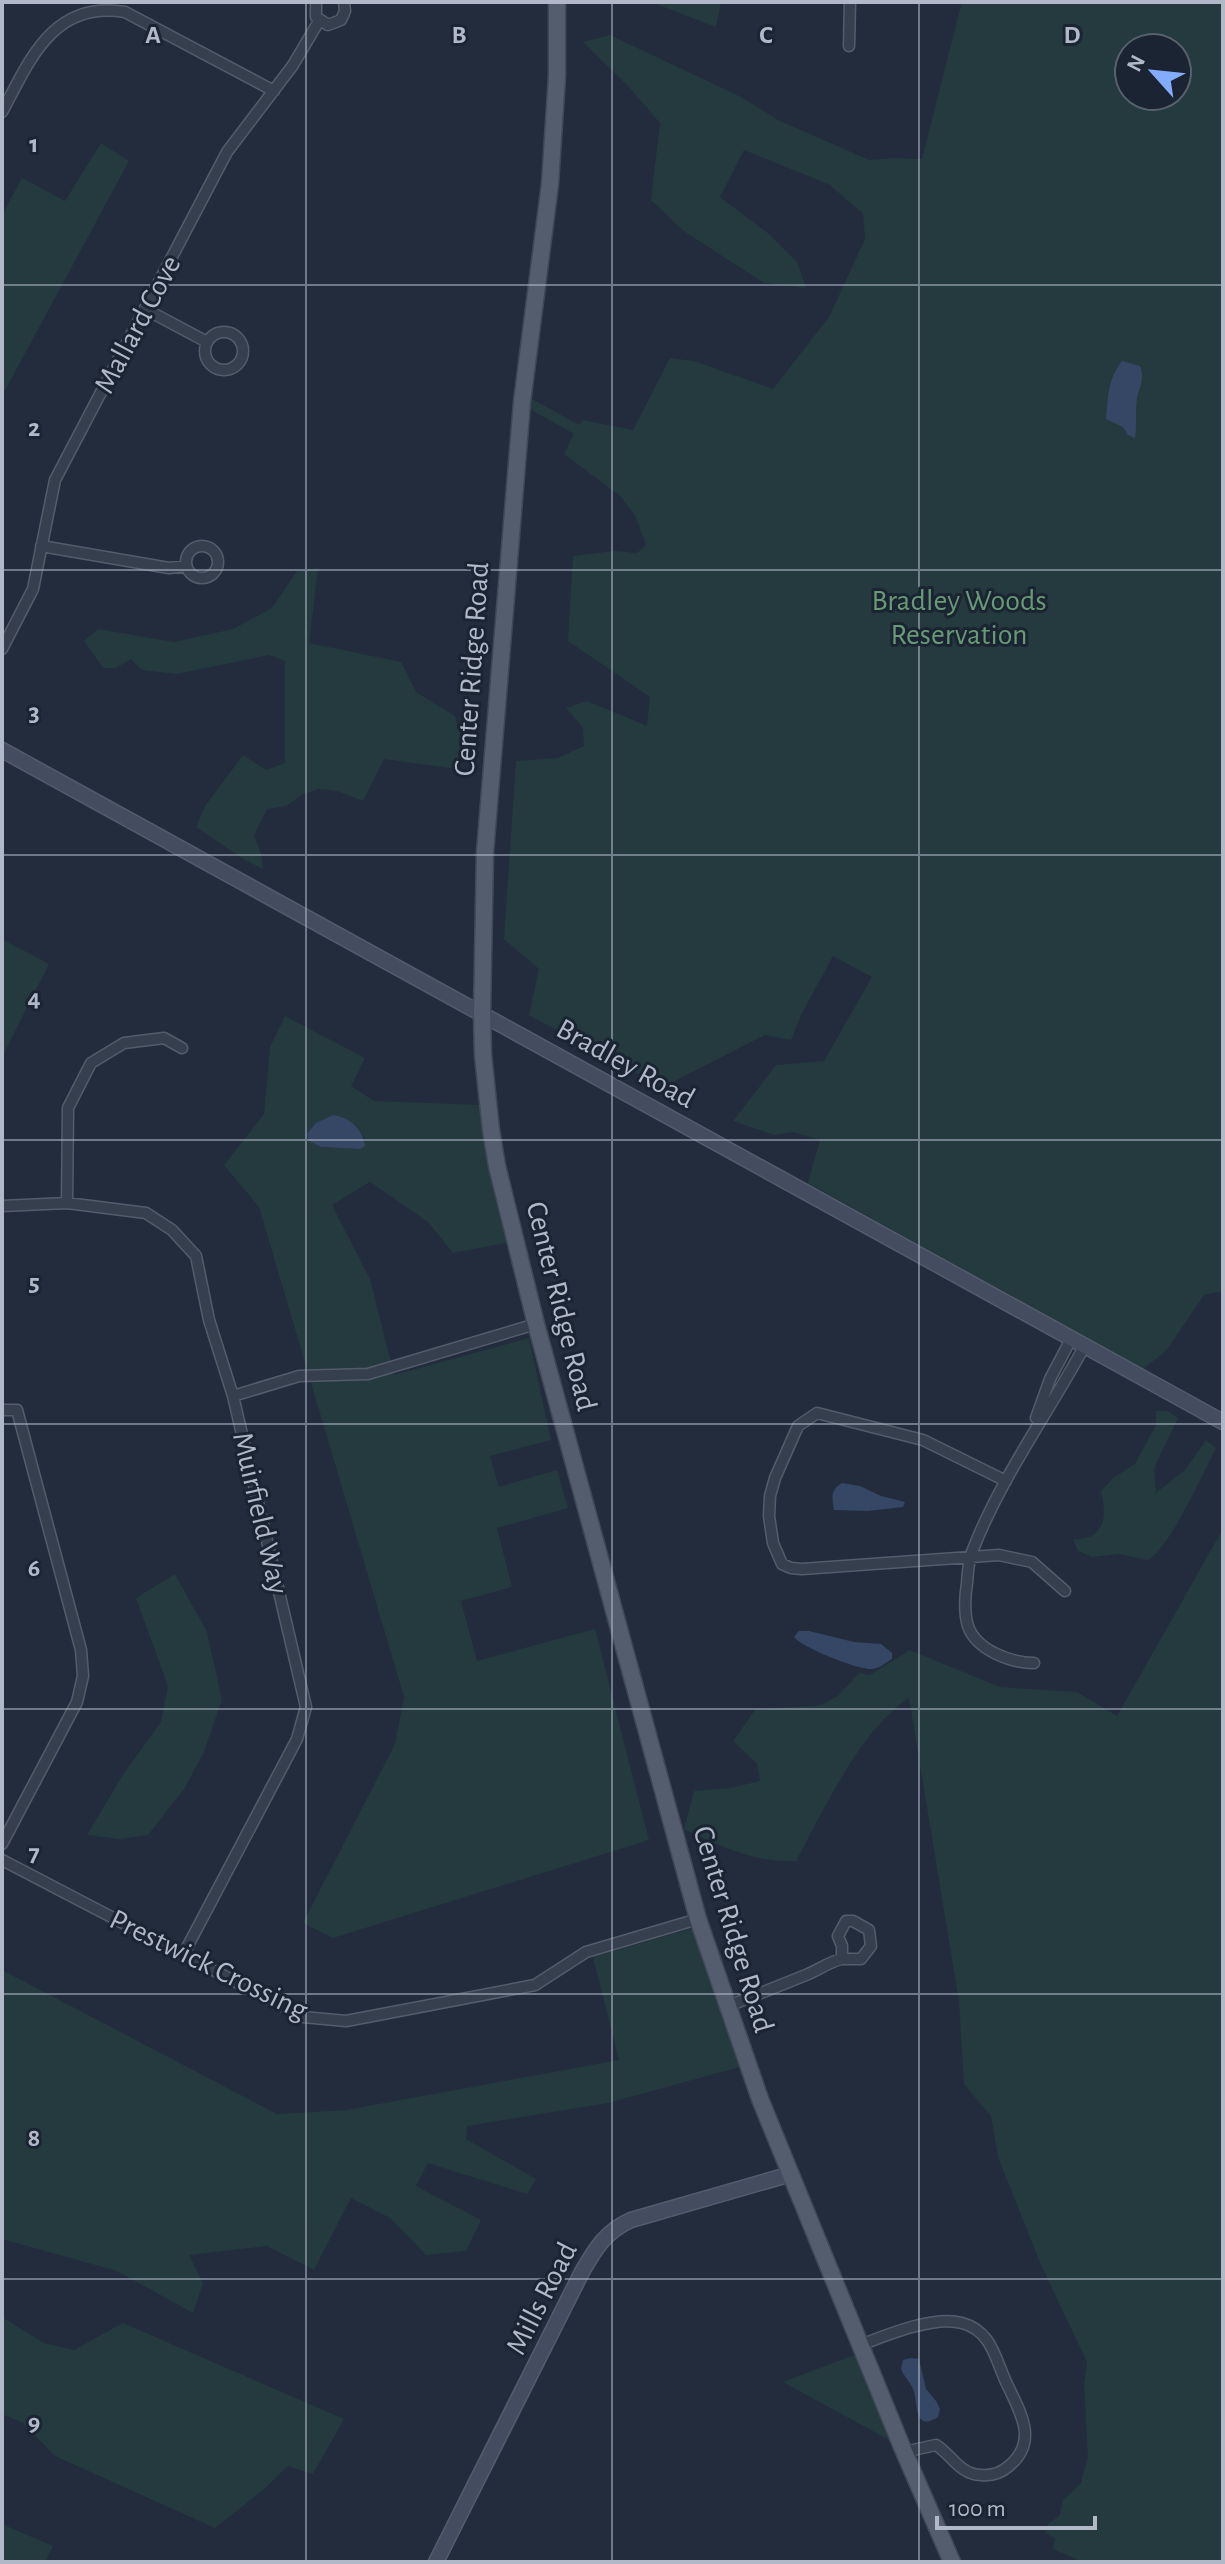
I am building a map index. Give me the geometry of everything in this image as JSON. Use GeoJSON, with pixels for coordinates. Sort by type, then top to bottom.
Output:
{"type":"FeatureCollection","features":[{"type":"Feature","properties":{"kind":"main road","name":"Center Ridge Road"},"geometry":{"type":"LineString","coordinates":[[557,2],[557,76],[550,184],[521,416],[486,838],[483,1055],[497,1166],[536,1324],[698,1919],[726,2007],[904,2452],[952,2562]]}},
{"type":"Feature","properties":{"kind":"street"},"geometry":{"type":"LineString","coordinates":[[316,2],[314,11],[319,21]]}},
{"type":"Feature","properties":{"kind":"street","name":"Mallard Cove"},"geometry":{"type":"LineString","coordinates":[[2,649],[31,595],[55,480],[227,152],[293,65],[319,21],[328,25],[341,20],[345,11],[344,2]]}},
{"type":"Feature","properties":{"kind":"street"},"geometry":{"type":"LineString","coordinates":[[849,46],[850,2]]}},
{"type":"Feature","properties":{"kind":"street"},"geometry":{"type":"LineString","coordinates":[[2,112],[49,29],[76,13],[110,5],[274,91]]}},
{"type":"Feature","properties":{"kind":"street"},"geometry":{"type":"LineString","coordinates":[[145,309],[207,342]]}},
{"type":"Feature","properties":{"kind":"street"},"geometry":{"type":"LineString","coordinates":[[41,546],[169,568],[186,566]]}},
{"type":"Feature","properties":{"kind":"street","name":"Bradley Road"},"geometry":{"type":"LineString","coordinates":[[2,750],[1223,1422]]}},
{"type":"Feature","properties":{"kind":"street"},"geometry":{"type":"LineString","coordinates":[[67,1203],[68,1108],[91,1063],[124,1043],[164,1038],[182,1048]]}},
{"type":"Feature","properties":{"kind":"street","name":"Muirfield Way"},"geometry":{"type":"LineString","coordinates":[[2,1206],[67,1203],[146,1213],[172,1230],[196,1256],[209,1320],[233,1396],[306,1707],[297,1739],[183,1955]]}},
{"type":"Feature","properties":{"kind":"street"},"geometry":{"type":"LineString","coordinates":[[233,1396],[299,1376],[368,1374],[536,1324]]}},
{"type":"Feature","properties":{"kind":"street"},"geometry":{"type":"LineString","coordinates":[[1034,1663],[1004,1659],[985,1647],[969,1628],[965,1596],[971,1555],[1029,1437],[1050,1379],[1077,1343]]}},
{"type":"Feature","properties":{"kind":"street"},"geometry":{"type":"LineString","coordinates":[[2,1410],[17,1410],[81,1650],[83,1676],[77,1702],[2,1844]]}},
{"type":"Feature","properties":{"kind":"street"},"geometry":{"type":"LineString","coordinates":[[1006,1481],[923,1440],[817,1413],[798,1426],[775,1478],[769,1516],[773,1543],[782,1564],[802,1569],[999,1555],[1032,1562],[1065,1591]]}},
{"type":"Feature","properties":{"kind":"street","name":"Prestwick Crossing"},"geometry":{"type":"LineString","coordinates":[[2,1860],[303,2017],[346,2021],[535,1985],[586,1952],[698,1919]]}},
{"type":"Feature","properties":{"kind":"street"},"geometry":{"type":"LineString","coordinates":[[726,2007],[810,1974],[826,1963],[842,1959]]}},
{"type":"Feature","properties":{"kind":"street","name":"Mills Road"},"geometry":{"type":"LineString","coordinates":[[436,2562],[582,2272],[602,2240],[615,2228],[631,2220],[791,2174]]}},
{"type":"Feature","properties":{"kind":"street"},"geometry":{"type":"LineString","coordinates":[[861,2345],[918,2326],[955,2321],[972,2327],[994,2349],[1024,2423],[1026,2441],[1021,2452],[1009,2466],[993,2475],[968,2472],[936,2445],[904,2452]]}},
{"type":"Feature","properties":{"kind":"green space"},"geometry":{"type":"Polygon","coordinates":[[[651,2],[721,2],[716,27],[651,2]]]}},
{"type":"Feature","properties":{"kind":"green space","name":"Bradley Woods Reservation"},"geometry":{"type":"Polygon","coordinates":[[[962,2],[1223,2],[1223,1291],[1204,1295],[1166,1351],[1143,1369],[808,1183],[820,1140],[793,1132],[774,1135],[733,1121],[776,1065],[824,1061],[872,977],[833,956],[791,1040],[765,1035],[663,1087],[529,1015],[539,969],[504,939],[516,761],[558,758],[584,746],[583,728],[566,708],[587,701],[647,726],[650,697],[568,641],[573,556],[614,551],[637,553],[646,545],[635,515],[620,496],[564,454],[574,434],[524,406],[525,395],[579,425],[582,420],[633,430],[670,358],[694,361],[773,389],[829,317],[865,239],[863,214],[830,185],[744,150],[720,197],[769,234],[797,262],[806,288],[764,283],[685,232],[651,200],[660,123],[583,42],[610,35],[741,97],[778,120],[869,160],[922,159],[962,2]]]}},
{"type":"Feature","properties":{"kind":"green space"},"geometry":{"type":"Polygon","coordinates":[[[101,143],[129,161],[2,396],[2,215],[22,178],[65,201],[101,143]]]}},
{"type":"Feature","properties":{"kind":"green space"},"geometry":{"type":"Polygon","coordinates":[[[318,568],[309,643],[401,662],[416,692],[455,716],[461,739],[457,769],[384,759],[363,801],[337,791],[318,789],[286,806],[267,809],[254,835],[263,869],[196,827],[205,806],[243,755],[266,770],[285,763],[285,661],[269,655],[176,674],[142,670],[131,659],[116,668],[103,668],[84,641],[98,629],[174,642],[233,629],[272,608],[297,571],[318,568]]]}},
{"type":"Feature","properties":{"kind":"green space"},"geometry":{"type":"Polygon","coordinates":[[[2,939],[49,964],[2,1057],[2,939]]]}},
{"type":"Feature","properties":{"kind":"green space"},"geometry":{"type":"Polygon","coordinates":[[[285,1016],[365,1058],[351,1086],[374,1101],[483,1105],[511,1242],[453,1253],[428,1222],[370,1182],[332,1205],[370,1279],[394,1375],[529,1338],[551,1440],[490,1456],[499,1487],[557,1470],[568,1508],[497,1528],[512,1587],[461,1601],[477,1661],[595,1629],[649,1840],[333,1938],[303,1923],[395,1744],[404,1697],[259,1207],[224,1165],[264,1114],[270,1047],[285,1016]],[[357,1127],[321,1147],[360,1149],[365,1140],[357,1127]]]}},
{"type":"Feature","properties":{"kind":"green space"},"geometry":{"type":"Polygon","coordinates":[[[1156,1411],[1168,1411],[1178,1418],[1154,1468],[1156,1493],[1186,1469],[1206,1440],[1216,1448],[1185,1509],[1166,1540],[1148,1560],[1119,1554],[1092,1557],[1078,1551],[1073,1540],[1098,1531],[1104,1514],[1101,1491],[1113,1478],[1135,1464],[1156,1425],[1156,1411]]]}},
{"type":"Feature","properties":{"kind":"green space"},"geometry":{"type":"Polygon","coordinates":[[[1223,1529],[1223,2562],[1083,2562],[1053,2549],[1055,2538],[1045,2533],[1047,2525],[1060,2515],[1063,2500],[1081,2483],[1088,2457],[1084,2384],[1087,2362],[1041,2265],[998,2157],[991,2116],[964,2084],[959,2001],[909,1698],[891,1712],[859,1750],[796,1861],[752,1856],[684,1829],[694,1791],[730,1788],[760,1781],[757,1764],[733,1741],[755,1710],[821,1705],[838,1696],[859,1673],[870,1675],[910,1650],[1000,1687],[1077,1692],[1117,1716],[1223,1529]]]}},
{"type":"Feature","properties":{"kind":"green space"},"geometry":{"type":"Polygon","coordinates":[[[175,1574],[207,1632],[222,1700],[203,1754],[184,1789],[148,1835],[120,1839],[87,1835],[124,1773],[161,1722],[168,1686],[136,1598],[175,1574]]]}},
{"type":"Feature","properties":{"kind":"green space"},"geometry":{"type":"Polygon","coordinates":[[[694,1928],[740,2067],[608,2103],[467,2126],[466,2139],[536,2179],[527,2194],[428,2163],[416,2186],[481,2220],[466,2251],[426,2255],[390,2218],[351,2198],[314,2270],[267,2246],[189,2255],[203,2283],[193,2313],[117,2271],[2,2239],[2,1970],[277,2114],[346,2110],[619,2060],[593,1957],[694,1928]]]}},
{"type":"Feature","properties":{"kind":"green space"},"geometry":{"type":"Polygon","coordinates":[[[2,2317],[44,2343],[74,2350],[123,2323],[344,2419],[313,2474],[288,2466],[215,2528],[55,2456],[23,2423],[2,2414],[2,2317]]]}},
{"type":"Feature","properties":{"kind":"green space"},"geometry":{"type":"Polygon","coordinates":[[[857,2354],[889,2440],[783,2382],[857,2354]]]}},
{"type":"Feature","properties":{"kind":"green space"},"geometry":{"type":"Polygon","coordinates":[[[2,2524],[53,2546],[45,2562],[2,2562],[2,2524]]]}},
{"type":"Feature","properties":{"kind":"water"},"geometry":{"type":"Polygon","coordinates":[[[1122,361],[1140,366],[1142,375],[1136,403],[1135,438],[1128,435],[1123,427],[1106,419],[1111,381],[1122,361]]]}},
{"type":"Feature","properties":{"kind":"water"},"geometry":{"type":"Polygon","coordinates":[[[333,1115],[354,1125],[365,1146],[360,1149],[321,1147],[309,1141],[307,1134],[316,1123],[333,1115]]]}},
{"type":"Feature","properties":{"kind":"water"},"geometry":{"type":"Polygon","coordinates":[[[842,1483],[905,1502],[903,1507],[868,1511],[834,1510],[834,1491],[842,1483]]]}},
{"type":"Feature","properties":{"kind":"water"},"geometry":{"type":"Polygon","coordinates":[[[799,1631],[881,1644],[892,1653],[892,1659],[872,1669],[852,1665],[799,1641],[794,1637],[799,1631]]]}},
{"type":"Feature","properties":{"kind":"water"},"geometry":{"type":"Polygon","coordinates":[[[919,2359],[926,2389],[940,2409],[938,2417],[930,2421],[918,2415],[913,2389],[901,2369],[903,2360],[919,2359]]]}}]}
